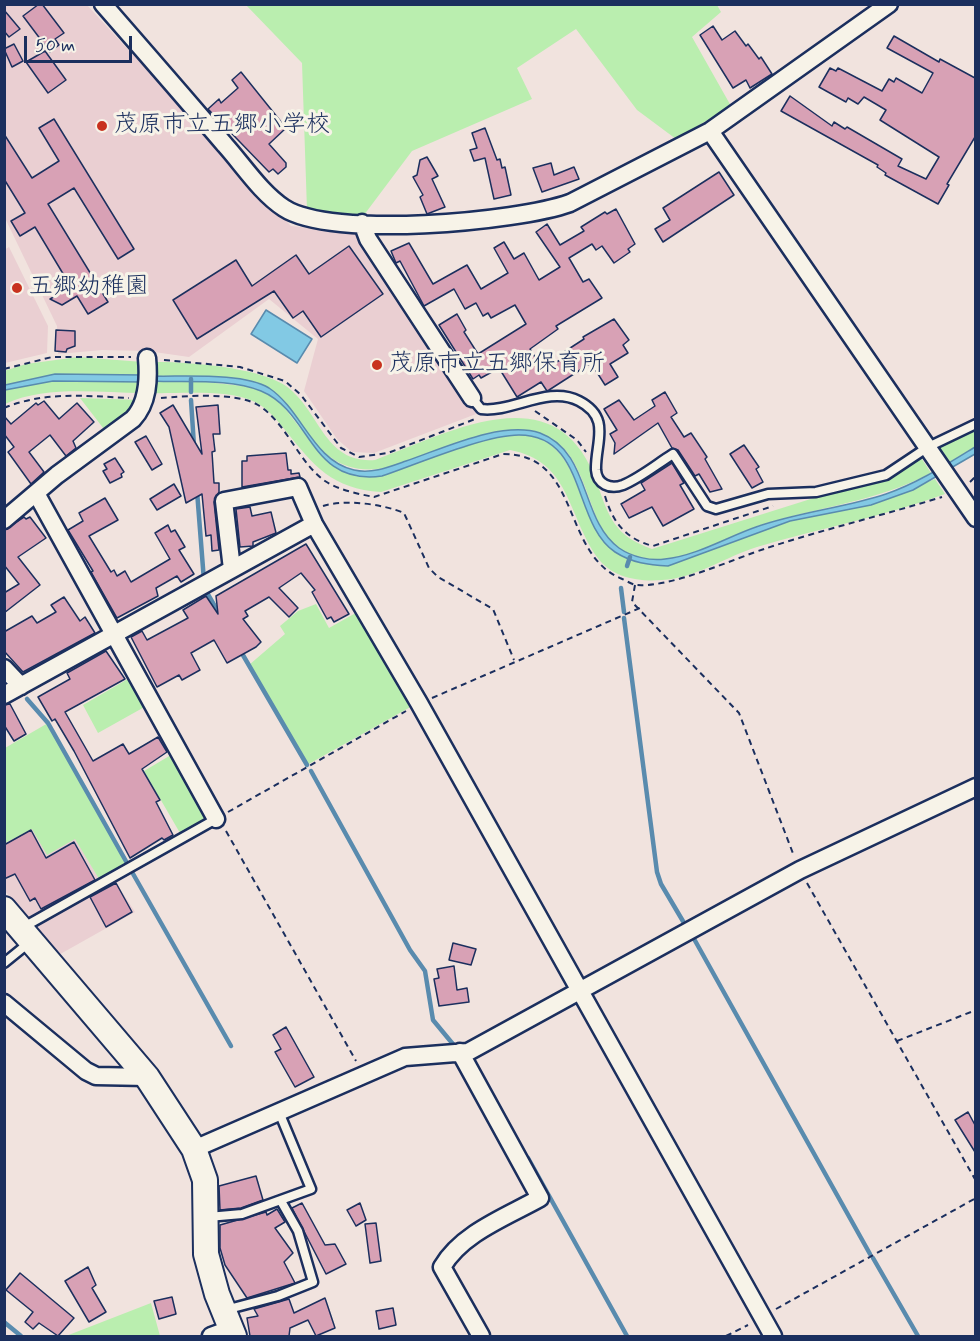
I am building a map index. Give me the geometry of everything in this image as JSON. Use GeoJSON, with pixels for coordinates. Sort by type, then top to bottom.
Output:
{"type":"FeatureCollection","features":[{"type":"Feature","properties":{"kind":"street"},"geometry":{"type":"LineString","coordinates":[[103,4],[237,159],[284,208],[305,216],[362,223],[431,225],[548,211],[570,203],[710,131],[889,4]]}},
{"type":"Feature","properties":{"kind":"street"},"geometry":{"type":"LineString","coordinates":[[710,131],[975,518]]}},
{"type":"Feature","properties":{"kind":"street"},"geometry":{"type":"LineString","coordinates":[[362,223],[368,239],[472,398]]}},
{"type":"Feature","properties":{"kind":"street"},"geometry":{"type":"LineString","coordinates":[[4,520],[134,419],[141,410],[146,396],[147,360]]}},
{"type":"Feature","properties":{"kind":"street"},"geometry":{"type":"LineString","coordinates":[[232,569],[224,501],[298,487],[311,518],[419,703],[772,1336]]}},
{"type":"Feature","properties":{"kind":"street"},"geometry":{"type":"LineString","coordinates":[[36,493],[216,819]]}},
{"type":"Feature","properties":{"kind":"street"},"geometry":{"type":"LineString","coordinates":[[4,695],[232,569],[311,518]]}},
{"type":"Feature","properties":{"kind":"street"},"geometry":{"type":"LineString","coordinates":[[4,668],[21,686]]}},
{"type":"Feature","properties":{"kind":"street"},"geometry":{"type":"LineString","coordinates":[[194,1149],[405,1057],[468,1052],[800,870],[975,787]]}},
{"type":"Feature","properties":{"kind":"street"},"geometry":{"type":"LineString","coordinates":[[4,909],[147,1077],[194,1149],[205,1180],[206,1254],[224,1328]]}},
{"type":"Feature","properties":{"kind":"street"},"geometry":{"type":"LineString","coordinates":[[4,1003],[86,1071],[96,1076],[147,1077]]}},
{"type":"Feature","properties":{"kind":"street"},"geometry":{"type":"LineString","coordinates":[[460,1053],[540,1198],[474,1235],[451,1253],[442,1267],[481,1336]]}},
{"type":"Feature","properties":{"kind":"lane"},"geometry":{"type":"LineString","coordinates":[[472,398],[481,410],[490,410],[522,402],[567,396],[593,410],[601,434],[596,470],[600,482],[610,487],[622,485],[674,454],[707,506],[716,509],[768,494],[816,492],[886,475],[929,448],[975,424]]}},
{"type":"Feature","properties":{"kind":"lane"},"geometry":{"type":"LineString","coordinates":[[4,963],[27,934],[216,819]]}},
{"type":"Feature","properties":{"kind":"lane"},"geometry":{"type":"LineString","coordinates":[[207,1217],[242,1214],[311,1189],[279,1111]]}},
{"type":"Feature","properties":{"kind":"lane"},"geometry":{"type":"LineString","coordinates":[[224,1328],[278,1296],[313,1282],[298,1231],[280,1201]]}},
{"type":"Feature","properties":{"kind":"path"},"geometry":{"type":"LineString","coordinates":[[4,369],[52,357],[147,360],[240,367],[285,381],[301,395],[341,448],[359,457],[388,453],[466,424],[490,410]]}},
{"type":"Feature","properties":{"kind":"path"},"geometry":{"type":"LineString","coordinates":[[4,408],[35,397],[63,395],[232,398],[256,404],[272,417],[326,482],[354,493],[374,496],[503,454],[521,454],[534,459],[550,472],[596,562],[612,575],[635,585],[666,582],[815,533],[866,521],[958,490],[975,476]]}},
{"type":"Feature","properties":{"kind":"path"},"geometry":{"type":"LineString","coordinates":[[522,402],[577,440],[596,470]]}},
{"type":"Feature","properties":{"kind":"path"},"geometry":{"type":"LineString","coordinates":[[600,482],[609,509],[624,533],[639,542],[653,546],[779,504]]}},
{"type":"Feature","properties":{"kind":"path"},"geometry":{"type":"LineString","coordinates":[[311,518],[337,502],[384,506],[404,513],[429,568],[438,577],[493,609],[515,662]]}},
{"type":"Feature","properties":{"kind":"path"},"geometry":{"type":"LineString","coordinates":[[635,585],[632,602],[739,713],[800,870],[975,1181]]}},
{"type":"Feature","properties":{"kind":"path"},"geometry":{"type":"LineString","coordinates":[[216,819],[222,823],[363,1074]]}},
{"type":"Feature","properties":{"kind":"path"},"geometry":{"type":"LineString","coordinates":[[897,1041],[975,1010]]}},
{"type":"Feature","properties":{"kind":"path"},"geometry":{"type":"LineString","coordinates":[[726,1336],[975,1198]]}},
{"type":"Feature","properties":{"kind":"shaded area","name":"茂原市立五郷小学校"},"geometry":{"type":"Polygon","coordinates":[[[4,5],[87,5],[291,226],[356,233],[476,414],[374,453],[352,452],[337,439],[304,391],[318,339],[269,299],[189,357],[147,351],[102,350],[58,354],[57,326],[5,218],[4,5]]]}},
{"type":"Feature","properties":{"kind":"shaded area","name":"五郷幼稚園"},"geometry":{"type":"Polygon","coordinates":[[[9,247],[48,326],[47,353],[5,363],[4,250],[9,247]]]}},
{"type":"Feature","properties":{"kind":"shaded area"},"geometry":{"type":"Polygon","coordinates":[[[32,829],[75,838],[99,879],[29,919],[5,891],[4,843],[32,829]]]}},
{"type":"Feature","properties":{"kind":"shaded area"},"geometry":{"type":"Polygon","coordinates":[[[115,881],[135,912],[55,957],[33,927],[115,881]]]}},
{"type":"Feature","properties":{"kind":"green space"},"geometry":{"type":"Polygon","coordinates":[[[246,5],[717,5],[721,12],[692,37],[731,106],[676,139],[637,110],[576,29],[517,68],[532,99],[412,151],[364,215],[307,210],[302,63],[246,5]]]}},
{"type":"Feature","properties":{"kind":"green space"},"geometry":{"type":"Polygon","coordinates":[[[78,357],[143,362],[143,375],[55,374],[5,385],[4,371],[26,364],[78,357]]]}},
{"type":"Feature","properties":{"kind":"green space"},"geometry":{"type":"Polygon","coordinates":[[[151,362],[199,364],[236,369],[269,377],[294,393],[332,443],[343,453],[357,459],[375,460],[469,425],[500,419],[530,419],[557,428],[579,449],[615,524],[629,538],[652,549],[836,491],[920,456],[931,473],[868,498],[758,526],[688,554],[664,559],[648,559],[625,552],[612,543],[601,526],[583,482],[568,454],[559,444],[547,439],[516,432],[498,431],[391,467],[369,469],[349,467],[321,450],[270,389],[151,376],[151,362]]]}},
{"type":"Feature","properties":{"kind":"green space"},"geometry":{"type":"Polygon","coordinates":[[[53,381],[143,382],[143,393],[55,392],[21,398],[5,404],[5,390],[53,381]]]}},
{"type":"Feature","properties":{"kind":"green space"},"geometry":{"type":"Polygon","coordinates":[[[151,381],[235,384],[261,391],[277,401],[290,414],[325,459],[340,470],[358,476],[382,476],[470,445],[505,436],[519,435],[540,439],[556,449],[567,465],[602,538],[621,556],[647,564],[668,566],[790,521],[871,505],[935,479],[945,494],[899,509],[757,547],[687,575],[662,580],[635,579],[610,570],[597,557],[556,477],[545,465],[530,456],[510,450],[381,492],[364,490],[337,481],[315,465],[272,415],[255,402],[232,395],[150,393],[151,381]]]}},
{"type":"Feature","properties":{"kind":"green space"},"geometry":{"type":"Polygon","coordinates":[[[80,398],[142,400],[107,433],[80,398]]]}},
{"type":"Feature","properties":{"kind":"green space"},"geometry":{"type":"Polygon","coordinates":[[[975,429],[975,447],[950,462],[938,445],[975,429]]]}},
{"type":"Feature","properties":{"kind":"green space"},"geometry":{"type":"Polygon","coordinates":[[[316,604],[329,628],[361,610],[414,705],[307,765],[249,665],[285,634],[280,626],[298,611],[316,604]]]}},
{"type":"Feature","properties":{"kind":"green space"},"geometry":{"type":"Polygon","coordinates":[[[133,676],[148,705],[98,733],[83,705],[133,676]]]}},
{"type":"Feature","properties":{"kind":"green space"},"geometry":{"type":"Polygon","coordinates":[[[48,723],[127,863],[99,879],[75,839],[47,855],[32,829],[5,843],[5,748],[48,723]]]}},
{"type":"Feature","properties":{"kind":"green space"},"geometry":{"type":"Polygon","coordinates":[[[176,752],[212,816],[180,833],[144,771],[176,752]]]}},
{"type":"Feature","properties":{"kind":"green space"},"geometry":{"type":"Polygon","coordinates":[[[151,1303],[160,1336],[66,1336],[151,1303]]]}},
{"type":"Feature","properties":{"kind":"water"},"geometry":{"type":"Polygon","coordinates":[[[266,310],[312,339],[297,363],[251,334],[266,310]]]}},
{"type":"Feature","properties":{"kind":"water"},"geometry":{"type":"Polygon","coordinates":[[[55,374],[143,375],[143,382],[53,381],[5,390],[5,385],[55,374]]]}},
{"type":"Feature","properties":{"kind":"water"},"geometry":{"type":"Polygon","coordinates":[[[151,376],[228,377],[258,383],[269,388],[280,397],[328,456],[340,465],[354,470],[387,468],[454,443],[490,433],[525,430],[540,433],[556,442],[568,455],[606,536],[619,548],[641,558],[677,557],[772,522],[886,494],[921,479],[975,447],[975,454],[913,490],[871,505],[790,521],[668,566],[654,565],[621,556],[601,539],[591,521],[568,464],[557,449],[541,439],[519,435],[505,436],[470,445],[382,476],[358,476],[339,470],[325,459],[278,401],[261,391],[235,384],[151,381],[151,376]]]}},
{"type":"Feature","properties":{"kind":"building"},"geometry":{"type":"Polygon","coordinates":[[[42,4],[64,33],[55,39],[59,45],[50,52],[23,16],[42,4]]]}},
{"type":"Feature","properties":{"kind":"building"},"geometry":{"type":"Polygon","coordinates":[[[4,10],[20,29],[9,37],[4,31],[4,10]]]}},
{"type":"Feature","properties":{"kind":"building"},"geometry":{"type":"Polygon","coordinates":[[[713,26],[722,40],[735,31],[759,59],[761,57],[772,74],[750,88],[746,80],[733,88],[700,35],[713,26]]]}},
{"type":"Feature","properties":{"kind":"building"},"geometry":{"type":"Polygon","coordinates":[[[894,36],[939,62],[940,59],[975,78],[975,137],[938,204],[885,175],[886,173],[877,167],[878,165],[781,111],[790,96],[832,126],[834,122],[845,129],[847,127],[902,159],[898,166],[926,179],[939,157],[880,120],[886,110],[864,97],[858,104],[848,98],[846,102],[819,87],[830,68],[836,71],[838,68],[882,91],[889,79],[894,82],[896,78],[922,93],[933,73],[887,48],[894,36]]]}},
{"type":"Feature","properties":{"kind":"building"},"geometry":{"type":"Polygon","coordinates":[[[14,44],[23,61],[12,67],[4,49],[14,44]]]}},
{"type":"Feature","properties":{"kind":"building"},"geometry":{"type":"Polygon","coordinates":[[[45,51],[66,80],[48,93],[26,62],[45,51]]]}},
{"type":"Feature","properties":{"kind":"building"},"geometry":{"type":"Polygon","coordinates":[[[241,72],[286,128],[269,144],[286,163],[286,167],[278,174],[273,169],[269,172],[208,109],[219,99],[221,103],[238,88],[232,80],[241,72]]]}},
{"type":"Feature","properties":{"kind":"building"},"geometry":{"type":"Polygon","coordinates":[[[54,119],[134,249],[118,259],[74,188],[48,204],[108,302],[88,314],[77,296],[62,305],[50,299],[71,287],[35,227],[20,236],[11,221],[25,213],[4,179],[4,134],[32,178],[59,161],[39,128],[54,119]]]}},
{"type":"Feature","properties":{"kind":"building"},"geometry":{"type":"Polygon","coordinates":[[[485,128],[497,160],[500,159],[502,168],[505,167],[511,195],[494,199],[485,158],[474,161],[470,150],[477,148],[472,133],[485,128]]]}},
{"type":"Feature","properties":{"kind":"building"},"geometry":{"type":"Polygon","coordinates":[[[427,157],[438,176],[432,179],[445,207],[427,214],[420,197],[423,195],[413,177],[417,175],[420,160],[427,157]]]}},
{"type":"Feature","properties":{"kind":"building"},"geometry":{"type":"Polygon","coordinates":[[[551,163],[554,175],[574,167],[579,179],[542,192],[533,168],[551,163]]]}},
{"type":"Feature","properties":{"kind":"building"},"geometry":{"type":"Polygon","coordinates":[[[719,172],[734,195],[663,242],[655,229],[670,220],[663,208],[719,172]]]}},
{"type":"Feature","properties":{"kind":"building"},"geometry":{"type":"Polygon","coordinates":[[[616,209],[635,244],[628,249],[630,252],[614,263],[602,246],[596,250],[592,244],[569,258],[583,282],[589,279],[602,298],[556,326],[558,329],[530,349],[543,370],[567,356],[564,352],[584,339],[583,337],[614,319],[629,340],[623,345],[628,353],[610,364],[618,377],[605,385],[591,363],[547,391],[541,382],[517,397],[499,368],[481,378],[479,375],[473,379],[439,325],[457,314],[466,330],[464,332],[478,354],[526,324],[515,305],[491,318],[488,313],[483,316],[476,303],[465,309],[454,289],[424,306],[400,261],[396,263],[391,251],[409,243],[433,284],[467,265],[481,289],[508,273],[494,248],[504,242],[514,259],[524,253],[539,280],[560,267],[536,232],[547,224],[560,245],[584,231],[581,227],[605,212],[607,214],[616,209]]]}},
{"type":"Feature","properties":{"kind":"building"},"geometry":{"type":"Polygon","coordinates":[[[349,246],[383,294],[321,337],[303,311],[293,318],[274,291],[197,339],[173,300],[236,260],[252,286],[296,255],[309,274],[349,246]]]}},
{"type":"Feature","properties":{"kind":"building"},"geometry":{"type":"Polygon","coordinates":[[[56,330],[75,331],[75,346],[67,349],[66,352],[55,351],[56,330]]]}},
{"type":"Feature","properties":{"kind":"building"},"geometry":{"type":"Polygon","coordinates":[[[665,392],[677,413],[671,417],[684,437],[691,433],[707,457],[705,459],[722,489],[710,492],[699,474],[695,476],[678,450],[672,448],[658,423],[614,454],[615,443],[610,434],[617,430],[604,409],[619,400],[634,420],[655,406],[652,400],[665,392]]]}},
{"type":"Feature","properties":{"kind":"building"},"geometry":{"type":"Polygon","coordinates":[[[44,401],[59,419],[77,403],[94,422],[73,441],[76,448],[66,456],[50,435],[29,452],[44,472],[31,484],[8,452],[14,447],[4,434],[4,416],[11,424],[36,403],[38,405],[44,401]]]}},
{"type":"Feature","properties":{"kind":"building"},"geometry":{"type":"Polygon","coordinates":[[[173,405],[202,454],[196,407],[218,405],[220,434],[213,434],[215,451],[212,452],[214,483],[219,483],[219,492],[214,502],[219,550],[212,551],[211,535],[206,536],[202,494],[186,503],[169,427],[160,413],[173,405]]]}},
{"type":"Feature","properties":{"kind":"building"},"geometry":{"type":"Polygon","coordinates":[[[146,436],[162,464],[152,470],[135,442],[146,436]]]}},
{"type":"Feature","properties":{"kind":"building"},"geometry":{"type":"Polygon","coordinates":[[[744,445],[759,467],[756,469],[763,482],[752,488],[730,454],[744,445]]]}},
{"type":"Feature","properties":{"kind":"building"},"geometry":{"type":"Polygon","coordinates":[[[286,453],[288,470],[291,470],[291,474],[299,473],[300,477],[242,487],[242,461],[247,461],[247,456],[286,453]]]}},
{"type":"Feature","properties":{"kind":"building"},"geometry":{"type":"Polygon","coordinates":[[[115,458],[124,472],[121,474],[122,477],[110,483],[103,471],[107,469],[104,464],[115,458]]]}},
{"type":"Feature","properties":{"kind":"building"},"geometry":{"type":"Polygon","coordinates":[[[672,463],[684,483],[680,485],[694,509],[663,526],[652,507],[629,518],[621,504],[645,490],[641,483],[672,463]]]}},
{"type":"Feature","properties":{"kind":"building"},"geometry":{"type":"Polygon","coordinates":[[[174,484],[181,496],[157,510],[150,499],[174,484]]]}},
{"type":"Feature","properties":{"kind":"building"},"geometry":{"type":"Polygon","coordinates":[[[105,498],[118,520],[89,536],[111,572],[114,570],[117,576],[125,571],[131,582],[170,559],[155,533],[168,525],[171,532],[175,530],[185,547],[179,550],[194,574],[181,582],[177,576],[156,588],[158,596],[117,618],[91,572],[93,571],[68,530],[83,521],[79,513],[105,498]]]}},
{"type":"Feature","properties":{"kind":"building"},"geometry":{"type":"Polygon","coordinates":[[[250,507],[252,516],[271,512],[276,533],[253,542],[253,546],[240,547],[236,509],[250,507]]]}},
{"type":"Feature","properties":{"kind":"building"},"geometry":{"type":"Polygon","coordinates":[[[24,517],[26,519],[30,517],[46,538],[18,557],[40,585],[4,613],[4,593],[19,584],[4,565],[4,530],[24,517]]]}},
{"type":"Feature","properties":{"kind":"building"},"geometry":{"type":"Polygon","coordinates":[[[306,544],[349,614],[334,622],[331,617],[327,619],[312,592],[315,590],[301,573],[279,588],[298,608],[289,617],[269,597],[245,611],[248,616],[243,619],[261,642],[256,647],[227,663],[214,640],[191,653],[200,670],[182,680],[179,675],[157,687],[131,637],[142,631],[147,640],[188,618],[183,610],[206,596],[218,614],[216,596],[306,544]]]}},
{"type":"Feature","properties":{"kind":"building"},"geometry":{"type":"Polygon","coordinates":[[[64,597],[80,621],[85,617],[95,633],[23,672],[4,651],[4,632],[32,616],[37,623],[56,612],[51,605],[64,597]]]}},
{"type":"Feature","properties":{"kind":"building"},"geometry":{"type":"Polygon","coordinates":[[[106,651],[125,679],[65,712],[93,761],[123,744],[129,754],[158,737],[167,752],[142,769],[160,800],[156,802],[173,835],[164,840],[162,838],[130,858],[74,751],[55,719],[52,721],[38,697],[70,679],[67,673],[106,651]]]}},
{"type":"Feature","properties":{"kind":"building"},"geometry":{"type":"Polygon","coordinates":[[[10,704],[26,734],[14,741],[4,725],[4,705],[10,704]]]}},
{"type":"Feature","properties":{"kind":"building"},"geometry":{"type":"Polygon","coordinates":[[[31,830],[46,858],[74,842],[95,880],[41,909],[35,898],[30,901],[15,874],[4,879],[4,845],[31,830]]]}},
{"type":"Feature","properties":{"kind":"building"},"geometry":{"type":"Polygon","coordinates":[[[116,883],[132,912],[106,927],[90,897],[116,883]]]}},
{"type":"Feature","properties":{"kind":"building"},"geometry":{"type":"Polygon","coordinates":[[[453,943],[476,949],[471,965],[449,960],[453,943]]]}},
{"type":"Feature","properties":{"kind":"building"},"geometry":{"type":"Polygon","coordinates":[[[454,966],[457,990],[467,988],[469,1002],[439,1006],[434,979],[439,978],[437,969],[454,966]]]}},
{"type":"Feature","properties":{"kind":"building"},"geometry":{"type":"Polygon","coordinates":[[[286,1027],[314,1077],[295,1087],[275,1052],[281,1049],[273,1035],[286,1027]]]}},
{"type":"Feature","properties":{"kind":"building"},"geometry":{"type":"Polygon","coordinates":[[[968,1112],[975,1125],[975,1152],[955,1120],[968,1112]]]}},
{"type":"Feature","properties":{"kind":"building"},"geometry":{"type":"Polygon","coordinates":[[[256,1176],[263,1200],[241,1208],[220,1210],[219,1186],[256,1176]]]}},
{"type":"Feature","properties":{"kind":"building"},"geometry":{"type":"Polygon","coordinates":[[[302,1203],[325,1245],[335,1244],[346,1264],[326,1274],[292,1208],[302,1203]]]}},
{"type":"Feature","properties":{"kind":"building"},"geometry":{"type":"Polygon","coordinates":[[[360,1203],[366,1220],[356,1226],[347,1210],[360,1203]]]}},
{"type":"Feature","properties":{"kind":"building"},"geometry":{"type":"Polygon","coordinates":[[[277,1209],[285,1222],[275,1228],[293,1253],[284,1262],[295,1283],[247,1298],[225,1265],[220,1248],[220,1225],[266,1212],[267,1215],[277,1209]]]}},
{"type":"Feature","properties":{"kind":"building"},"geometry":{"type":"Polygon","coordinates":[[[376,1223],[381,1261],[370,1263],[365,1224],[376,1223]]]}},
{"type":"Feature","properties":{"kind":"building"},"geometry":{"type":"Polygon","coordinates":[[[88,1267],[96,1285],[92,1288],[106,1312],[89,1322],[65,1281],[88,1267]]]}},
{"type":"Feature","properties":{"kind":"building"},"geometry":{"type":"Polygon","coordinates":[[[20,1273],[74,1318],[58,1336],[39,1323],[33,1329],[25,1322],[33,1312],[6,1290],[20,1273]]]}},
{"type":"Feature","properties":{"kind":"building"},"geometry":{"type":"Polygon","coordinates":[[[172,1297],[176,1314],[159,1319],[154,1301],[172,1297]]]}},
{"type":"Feature","properties":{"kind":"building"},"geometry":{"type":"Polygon","coordinates":[[[325,1298],[335,1328],[316,1336],[308,1320],[290,1328],[289,1336],[250,1336],[247,1318],[258,1316],[254,1309],[289,1299],[294,1313],[325,1298]]]}},
{"type":"Feature","properties":{"kind":"building"},"geometry":{"type":"Polygon","coordinates":[[[393,1308],[396,1325],[379,1329],[376,1311],[393,1308]]]}},
{"type":"Feature","properties":{"kind":"waterway"},"geometry":{"type":"LineString","coordinates":[[191,379],[191,392]]}},
{"type":"Feature","properties":{"kind":"waterway"},"geometry":{"type":"LineString","coordinates":[[191,400],[194,446]]}},
{"type":"Feature","properties":{"kind":"waterway"},"geometry":{"type":"LineString","coordinates":[[197,491],[204,581]]}},
{"type":"Feature","properties":{"kind":"waterway"},"geometry":{"type":"LineString","coordinates":[[627,566],[630,557]]}},
{"type":"Feature","properties":{"kind":"waterway"},"geometry":{"type":"LineString","coordinates":[[621,588],[624,612]]}},
{"type":"Feature","properties":{"kind":"waterway"},"geometry":{"type":"LineString","coordinates":[[205,589],[220,615]]}},
{"type":"Feature","properties":{"kind":"waterway"},"geometry":{"type":"LineString","coordinates":[[624,618],[657,872],[661,884],[687,928]]}},
{"type":"Feature","properties":{"kind":"waterway"},"geometry":{"type":"LineString","coordinates":[[240,650],[307,765]]}},
{"type":"Feature","properties":{"kind":"waterway"},"geometry":{"type":"LineString","coordinates":[[27,699],[48,723],[127,863]]}},
{"type":"Feature","properties":{"kind":"waterway"},"geometry":{"type":"LineString","coordinates":[[311,771],[410,950],[425,971],[433,1020],[457,1049]]}},
{"type":"Feature","properties":{"kind":"waterway"},"geometry":{"type":"LineString","coordinates":[[132,872],[231,1046]]}},
{"type":"Feature","properties":{"kind":"waterway"},"geometry":{"type":"LineString","coordinates":[[693,937],[870,1254]]}},
{"type":"Feature","properties":{"kind":"waterway"},"geometry":{"type":"LineString","coordinates":[[528,1158],[627,1336]]}},
{"type":"Feature","properties":{"kind":"waterway"},"geometry":{"type":"LineString","coordinates":[[873,1258],[918,1336]]}},
{"type":"Feature","properties":{"kind":"waterway"},"geometry":{"type":"LineString","coordinates":[[4,1322],[21,1336]]}},
{"type":"Feature","properties":{"kind":"place","name":"茂原市立五郷小学校"},"geometry":{"type":"Point","coordinates":[102,126]}},
{"type":"Feature","properties":{"kind":"place","name":"五郷幼稚園"},"geometry":{"type":"Point","coordinates":[17,288]}},
{"type":"Feature","properties":{"kind":"place","name":"茂原市立五郷保育所"},"geometry":{"type":"Point","coordinates":[377,365]}}]}
